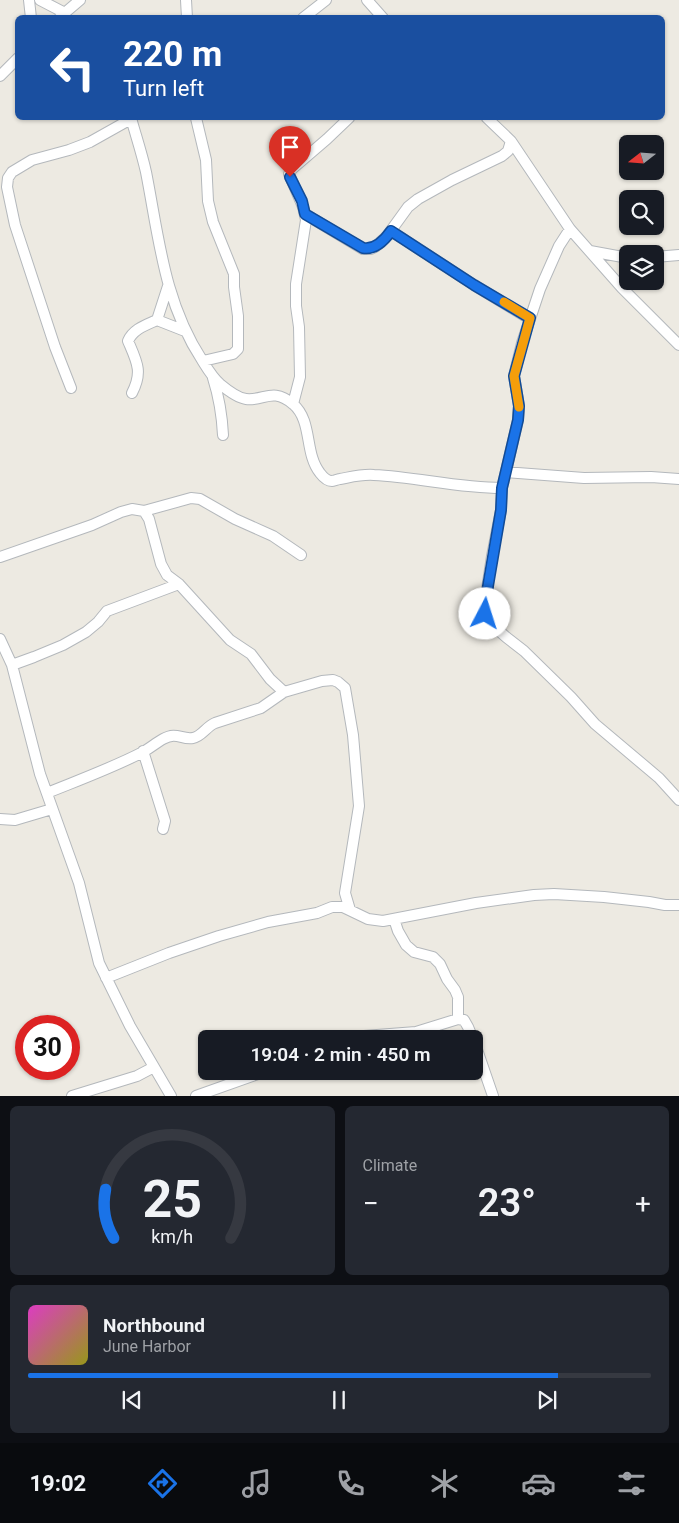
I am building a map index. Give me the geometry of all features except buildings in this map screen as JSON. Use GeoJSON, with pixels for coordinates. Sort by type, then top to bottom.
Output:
{"type":"FeatureCollection","features":[{"type":"Feature","properties":{"kind":"street"},"geometry":{"type":"LineString","coordinates":[[29,0],[31,15]]}},
{"type":"Feature","properties":{"kind":"street"},"geometry":{"type":"LineString","coordinates":[[40,0],[66,15],[80,0]]}},
{"type":"Feature","properties":{"kind":"street"},"geometry":{"type":"LineString","coordinates":[[186,0],[187,15]]}},
{"type":"Feature","properties":{"kind":"street"},"geometry":{"type":"LineString","coordinates":[[307,15],[326,0]]}},
{"type":"Feature","properties":{"kind":"street"},"geometry":{"type":"LineString","coordinates":[[367,0],[380,15]]}},
{"type":"Feature","properties":{"kind":"street"},"geometry":{"type":"LineString","coordinates":[[0,76],[15,61]]}},
{"type":"Feature","properties":{"kind":"street"},"geometry":{"type":"LineString","coordinates":[[71,388],[55,347],[15,225],[7,187],[8,178],[12,172],[32,160],[90,142],[128,120]]}},
{"type":"Feature","properties":{"kind":"street"},"geometry":{"type":"LineString","coordinates":[[132,120],[145,172],[158,247],[168,286],[185,331],[203,362],[220,384],[247,399],[270,394],[283,398],[293,404],[304,420],[313,460],[320,474],[326,479],[333,481],[373,475],[477,488],[502,488]]}},
{"type":"Feature","properties":{"kind":"street"},"geometry":{"type":"LineString","coordinates":[[196,120],[206,160],[208,200],[216,229],[234,274],[238,316],[238,349],[233,354],[203,362]]}},
{"type":"Feature","properties":{"kind":"street"},"geometry":{"type":"LineString","coordinates":[[293,404],[300,377],[296,284],[306,220],[302,201],[289,174],[292,169],[347,120]]}},
{"type":"Feature","properties":{"kind":"street"},"geometry":{"type":"LineString","coordinates":[[489,120],[511,141],[570,228],[622,288],[679,345]]}},
{"type":"Feature","properties":{"kind":"street"},"geometry":{"type":"LineString","coordinates":[[305,214],[363,248],[371,249],[387,236],[408,207],[418,199],[502,156],[508,151],[511,141]]}},
{"type":"Feature","properties":{"kind":"street"},"geometry":{"type":"LineString","coordinates":[[570,228],[551,264],[530,318],[514,376],[519,406],[518,420],[502,488],[501,510],[485,614],[489,622],[506,638],[524,650],[595,724],[659,778],[679,800]]}},
{"type":"Feature","properties":{"kind":"street"},"geometry":{"type":"LineString","coordinates":[[391,231],[474,285],[530,318]]}},
{"type":"Feature","properties":{"kind":"street"},"geometry":{"type":"LineString","coordinates":[[590,251],[619,256]]}},
{"type":"Feature","properties":{"kind":"street"},"geometry":{"type":"LineString","coordinates":[[664,256],[679,255]]}},
{"type":"Feature","properties":{"kind":"street"},"geometry":{"type":"LineString","coordinates":[[157,320],[168,286]]}},
{"type":"Feature","properties":{"kind":"street"},"geometry":{"type":"LineString","coordinates":[[132,393],[138,374],[128,341],[129,338],[139,328],[157,320],[185,331]]}},
{"type":"Feature","properties":{"kind":"street"},"geometry":{"type":"LineString","coordinates":[[211,374],[221,409],[223,435]]}},
{"type":"Feature","properties":{"kind":"street"},"geometry":{"type":"LineString","coordinates":[[506,472],[584,478],[651,477],[679,479]]}},
{"type":"Feature","properties":{"kind":"street"},"geometry":{"type":"LineString","coordinates":[[0,557],[121,512],[132,509],[144,512],[192,498],[200,498],[235,519],[273,536],[301,555]]}},
{"type":"Feature","properties":{"kind":"street"},"geometry":{"type":"LineString","coordinates":[[144,512],[150,519],[161,564],[167,575],[180,584],[230,640],[251,654],[270,680],[284,692]]}},
{"type":"Feature","properties":{"kind":"street"},"geometry":{"type":"LineString","coordinates":[[12,664],[64,645],[86,632],[107,611],[180,584]]}},
{"type":"Feature","properties":{"kind":"street"},"geometry":{"type":"LineString","coordinates":[[0,639],[12,664],[40,774],[79,883],[99,963],[130,1026],[170,1096]]}},
{"type":"Feature","properties":{"kind":"street"},"geometry":{"type":"LineString","coordinates":[[270,680],[274,700]]}},
{"type":"Feature","properties":{"kind":"street"},"geometry":{"type":"LineString","coordinates":[[47,793],[115,765],[170,736],[176,735],[193,738],[214,723],[261,708],[284,692],[322,681],[333,680],[345,688],[353,735],[359,806],[345,893],[350,910]]}},
{"type":"Feature","properties":{"kind":"street"},"geometry":{"type":"LineString","coordinates":[[144,751],[164,821],[163,829]]}},
{"type":"Feature","properties":{"kind":"street"},"geometry":{"type":"LineString","coordinates":[[0,819],[15,820],[52,809]]}},
{"type":"Feature","properties":{"kind":"street"},"geometry":{"type":"LineString","coordinates":[[332,907],[345,893]]}},
{"type":"Feature","properties":{"kind":"street"},"geometry":{"type":"LineString","coordinates":[[106,978],[168,953],[218,936],[268,922],[317,913],[332,907],[350,910],[368,919],[383,920],[470,904],[554,894],[604,897],[679,906]]}},
{"type":"Feature","properties":{"kind":"street"},"geometry":{"type":"LineString","coordinates":[[394,919],[406,945],[414,952],[433,957],[440,964],[446,979],[458,997],[458,1019]]}},
{"type":"Feature","properties":{"kind":"street"},"geometry":{"type":"LineString","coordinates":[[422,1030],[458,1019],[464,1020],[469,1030]]}},
{"type":"Feature","properties":{"kind":"street"},"geometry":{"type":"LineString","coordinates":[[72,1096],[137,1076],[154,1067]]}},
{"type":"Feature","properties":{"kind":"street"},"geometry":{"type":"LineString","coordinates":[[483,1068],[493,1096]]}},
{"type":"Feature","properties":{"kind":"street"},"geometry":{"type":"LineString","coordinates":[[196,1096],[241,1080]]}},
{"type":"Feature","properties":{"kind":"slow traffic"},"geometry":{"type":"LineString","coordinates":[[504,302],[530,318],[528,331],[522,343],[514,376],[519,407]]}},
{"type":"Feature","properties":{"kind":"route"},"geometry":{"type":"LineString","coordinates":[[290,177],[302,201],[305,214],[326,227],[363,248],[371,249],[391,231],[437,262],[530,318],[528,331],[522,343],[514,376],[519,406],[518,420],[502,488],[501,510],[485,614]]}}]}
